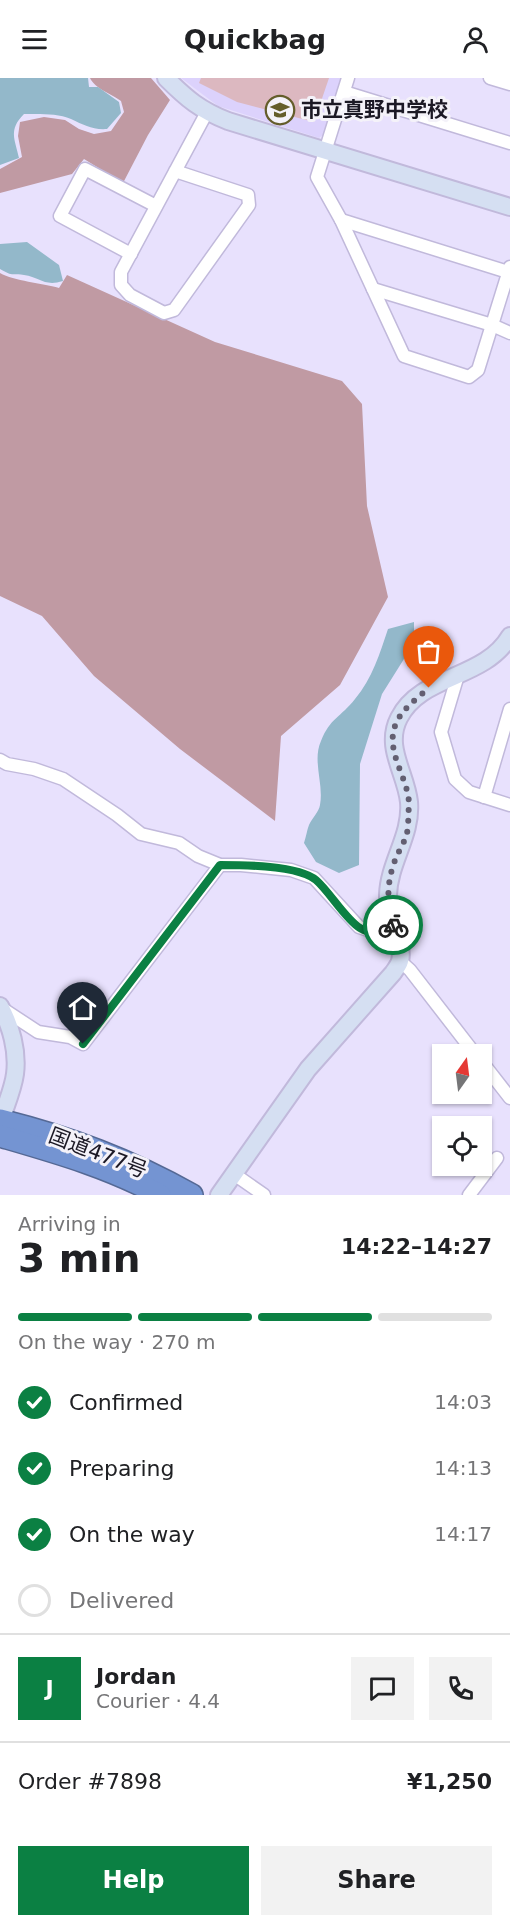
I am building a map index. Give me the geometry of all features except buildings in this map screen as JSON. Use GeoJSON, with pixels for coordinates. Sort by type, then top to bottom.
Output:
{"type":"FeatureCollection","features":[{"type":"Feature","properties":{"kind":"highway","name":"国道477号"},"geometry":{"type":"LineString","coordinates":[[0,1125],[114,1172],[160,1195]]}},
{"type":"Feature","properties":{"kind":"highway","name":"国道477号"},"geometry":{"type":"LineString","coordinates":[[0,1125],[85,1144],[112,1154],[192,1195]]}},
{"type":"Feature","properties":{"kind":"street"},"geometry":{"type":"LineString","coordinates":[[166,78],[184,96],[207,112],[325,152],[510,207]]}},
{"type":"Feature","properties":{"kind":"street"},"geometry":{"type":"LineString","coordinates":[[341,220],[509,270],[478,370],[469,377],[404,356],[341,220],[317,177],[348,78]]}},
{"type":"Feature","properties":{"kind":"street"},"geometry":{"type":"LineString","coordinates":[[490,78],[510,84]]}},
{"type":"Feature","properties":{"kind":"street"},"geometry":{"type":"LineString","coordinates":[[344,92],[510,143]]}},
{"type":"Feature","properties":{"kind":"street"},"geometry":{"type":"LineString","coordinates":[[176,171],[248,195],[249,205],[174,310],[164,313],[130,295],[121,285],[121,272],[207,112]]}},
{"type":"Feature","properties":{"kind":"street"},"geometry":{"type":"LineString","coordinates":[[131,254],[60,216],[85,170],[156,207]]}},
{"type":"Feature","properties":{"kind":"street"},"geometry":{"type":"LineString","coordinates":[[373,289],[492,325],[510,333]]}},
{"type":"Feature","properties":{"kind":"street"},"geometry":{"type":"LineString","coordinates":[[219,1195],[308,1069],[393,973],[400,961],[401,951],[388,910],[390,878],[394,860],[406,837],[409,801],[393,747],[393,733],[399,717],[429,688],[486,662],[508,645]]}},
{"type":"Feature","properties":{"kind":"street"},"geometry":{"type":"LineString","coordinates":[[458,675],[441,732],[455,778],[469,792],[510,805]]}},
{"type":"Feature","properties":{"kind":"street"},"geometry":{"type":"LineString","coordinates":[[484,797],[510,709]]}},
{"type":"Feature","properties":{"kind":"street"},"geometry":{"type":"LineString","coordinates":[[0,760],[7,764],[34,769],[63,779],[117,814],[141,834],[179,843],[198,856],[220,865],[291,870],[314,878],[359,927],[383,935],[396,936]]}},
{"type":"Feature","properties":{"kind":"street"},"geometry":{"type":"LineString","coordinates":[[1,1007],[38,1032],[70,1037],[83,1044],[220,865]]}},
{"type":"Feature","properties":{"kind":"street"},"geometry":{"type":"LineString","coordinates":[[400,961],[410,970],[467,1044]]}},
{"type":"Feature","properties":{"kind":"street"},"geometry":{"type":"LineString","coordinates":[[0,1125],[15,1074],[15,1048],[9,1021],[1,1007]]}},
{"type":"Feature","properties":{"kind":"street"},"geometry":{"type":"LineString","coordinates":[[492,1075],[510,1098]]}},
{"type":"Feature","properties":{"kind":"street"},"geometry":{"type":"LineString","coordinates":[[468,1195],[497,1158]]}},
{"type":"Feature","properties":{"kind":"street"},"geometry":{"type":"LineString","coordinates":[[234,1174],[264,1195]]}},
{"type":"Feature","properties":{"kind":"shaded area"},"geometry":{"type":"Polygon","coordinates":[[[90,78],[151,78],[170,100],[148,135],[123,183],[84,159],[72,174],[0,193],[0,169],[22,157],[18,136],[20,122],[44,117],[65,120],[79,129],[94,134],[111,131],[124,112],[121,101],[100,88],[90,78]]]}},
{"type":"Feature","properties":{"kind":"shaded area","name":"市立真野中学校"},"geometry":{"type":"Polygon","coordinates":[[[181,78],[341,78],[323,135],[319,138],[218,106],[181,78]]]}},
{"type":"Feature","properties":{"kind":"shaded area","name":"市立真野中学校"},"geometry":{"type":"Polygon","coordinates":[[[201,78],[329,78],[314,122],[237,102],[199,83],[201,78]]]}},
{"type":"Feature","properties":{"kind":"shaded area"},"geometry":{"type":"Polygon","coordinates":[[[0,273],[59,288],[67,275],[215,342],[342,381],[362,404],[367,506],[388,597],[340,685],[281,736],[275,821],[180,749],[94,676],[42,616],[0,596],[0,273]]]}},
{"type":"Feature","properties":{"kind":"water"},"geometry":{"type":"Polygon","coordinates":[[[0,78],[88,78],[89,87],[98,87],[119,102],[121,113],[107,129],[88,127],[60,116],[24,114],[14,130],[19,158],[0,165],[0,78]]]}},
{"type":"Feature","properties":{"kind":"water"},"geometry":{"type":"Polygon","coordinates":[[[27,242],[59,265],[63,281],[51,283],[29,276],[10,274],[0,269],[0,244],[27,242]]]}},
{"type":"Feature","properties":{"kind":"water"},"geometry":{"type":"Polygon","coordinates":[[[414,622],[414,643],[382,694],[360,764],[359,865],[339,873],[316,862],[304,843],[309,825],[320,805],[318,756],[321,741],[328,727],[350,705],[366,683],[375,666],[388,629],[414,622]]]}},
{"type":"Feature","properties":{"kind":"way so far"},"geometry":{"type":"LineString","coordinates":[[393,925],[388,910],[390,878],[394,860],[406,837],[409,801],[393,747],[393,733],[399,717],[429,688]]}},
{"type":"Feature","properties":{"kind":"place","name":"市立真野中学校"},"geometry":{"type":"Point","coordinates":[280,110]}},
{"type":"Feature","properties":{"kind":"route"},"geometry":{"type":"LineString","coordinates":[[83,1044],[220,865],[291,870],[314,878],[359,927],[383,935],[396,936],[393,925]]}}]}
